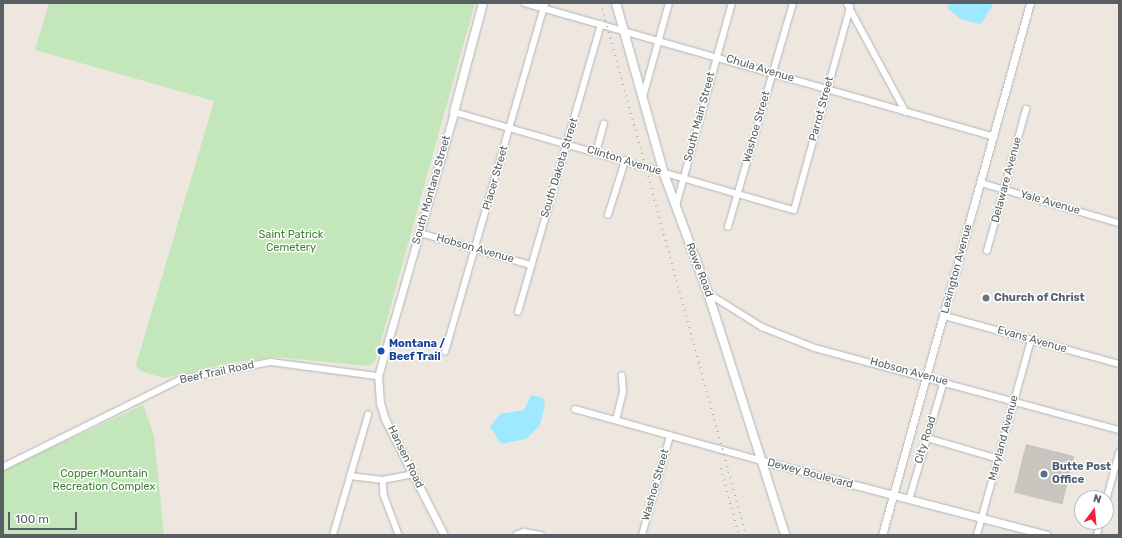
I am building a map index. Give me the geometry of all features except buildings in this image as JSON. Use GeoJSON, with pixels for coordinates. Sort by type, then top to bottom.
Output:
{"type":"FeatureCollection","features":[{"type":"Feature","properties":{"kind":"main road","name":"South Montana Street"},"geometry":{"type":"LineString","coordinates":[[454,112],[483,3]]}},
{"type":"Feature","properties":{"kind":"main road","name":"Rowe Road"},"geometry":{"type":"LineString","coordinates":[[616,3],[664,174],[675,208],[708,293],[763,461],[785,535]]}},
{"type":"Feature","properties":{"kind":"street","name":"Chula Avenue"},"geometry":{"type":"LineString","coordinates":[[525,3],[544,6],[601,25],[659,39],[994,137]]}},
{"type":"Feature","properties":{"kind":"street"},"geometry":{"type":"LineString","coordinates":[[642,99],[669,3]]}},
{"type":"Feature","properties":{"kind":"street","name":"South Main Street"},"geometry":{"type":"LineString","coordinates":[[675,208],[732,3]]}},
{"type":"Feature","properties":{"kind":"street","name":"Washoe Street"},"geometry":{"type":"LineString","coordinates":[[728,227],[793,3]]}},
{"type":"Feature","properties":{"kind":"street","name":"Lexington Avenue"},"geometry":{"type":"LineString","coordinates":[[882,535],[994,137],[1030,3]]}},
{"type":"Feature","properties":{"kind":"street"},"geometry":{"type":"LineString","coordinates":[[849,5],[906,112]]}},
{"type":"Feature","properties":{"kind":"street","name":"Parrot Street"},"geometry":{"type":"LineString","coordinates":[[794,210],[849,5]]}},
{"type":"Feature","properties":{"kind":"street","name":"Placer Street"},"geometry":{"type":"LineString","coordinates":[[445,352],[476,249],[544,6]]}},
{"type":"Feature","properties":{"kind":"street","name":"South Dakota Street"},"geometry":{"type":"LineString","coordinates":[[518,312],[568,145],[601,25]]}},
{"type":"Feature","properties":{"kind":"street","name":"Delaware Avenue"},"geometry":{"type":"LineString","coordinates":[[987,251],[1005,190],[1026,109]]}},
{"type":"Feature","properties":{"kind":"street","name":"Clinton Avenue"},"geometry":{"type":"LineString","coordinates":[[454,112],[625,161],[664,174],[738,193],[794,210]]}},
{"type":"Feature","properties":{"kind":"street","name":"South Montana Street"},"geometry":{"type":"LineString","coordinates":[[378,376],[454,112]]}},
{"type":"Feature","properties":{"kind":"street"},"geometry":{"type":"LineString","coordinates":[[596,153],[604,124]]}},
{"type":"Feature","properties":{"kind":"street"},"geometry":{"type":"LineString","coordinates":[[608,215],[625,161]]}},
{"type":"Feature","properties":{"kind":"street","name":"Yale Avenue"},"geometry":{"type":"LineString","coordinates":[[981,183],[1119,223]]}},
{"type":"Feature","properties":{"kind":"street","name":"Hobson Avenue"},"geometry":{"type":"LineString","coordinates":[[420,234],[531,265]]}},
{"type":"Feature","properties":{"kind":"street","name":"Hobson Avenue"},"geometry":{"type":"LineString","coordinates":[[708,293],[762,327],[815,348],[1015,400],[1119,430]]}},
{"type":"Feature","properties":{"kind":"street","name":"Evans Avenue"},"geometry":{"type":"LineString","coordinates":[[944,316],[1119,364]]}},
{"type":"Feature","properties":{"kind":"street","name":"Maryland Avenue"},"geometry":{"type":"LineString","coordinates":[[977,535],[1031,340]]}},
{"type":"Feature","properties":{"kind":"street","name":"Beef Trail Road"},"geometry":{"type":"LineString","coordinates":[[3,466],[181,378],[271,362],[378,376]]}},
{"type":"Feature","properties":{"kind":"street","name":"Hansen Road"},"geometry":{"type":"LineString","coordinates":[[378,376],[380,403],[413,474],[444,535]]}},
{"type":"Feature","properties":{"kind":"street"},"geometry":{"type":"LineString","coordinates":[[616,420],[623,392],[622,376]]}},
{"type":"Feature","properties":{"kind":"street","name":"City Road"},"geometry":{"type":"LineString","coordinates":[[909,500],[926,438],[944,382]]}},
{"type":"Feature","properties":{"kind":"street","name":"Dewey Boulevard"},"geometry":{"type":"LineString","coordinates":[[575,409],[893,496],[982,517],[1047,535]]}},
{"type":"Feature","properties":{"kind":"street"},"geometry":{"type":"LineString","coordinates":[[333,535],[368,415]]}},
{"type":"Feature","properties":{"kind":"street","name":"Washoe Street"},"geometry":{"type":"LineString","coordinates":[[642,535],[670,436]]}},
{"type":"Feature","properties":{"kind":"street"},"geometry":{"type":"LineString","coordinates":[[926,438],[999,459]]}},
{"type":"Feature","properties":{"kind":"street"},"geometry":{"type":"LineString","coordinates":[[1109,490],[1119,453]]}},
{"type":"Feature","properties":{"kind":"street"},"geometry":{"type":"LineString","coordinates":[[350,476],[382,480],[413,474]]}},
{"type":"Feature","properties":{"kind":"street"},"geometry":{"type":"LineString","coordinates":[[382,480],[384,495],[399,535]]}},
{"type":"Feature","properties":{"kind":"street"},"geometry":{"type":"LineString","coordinates":[[516,535],[524,532],[541,535]]}},
{"type":"Feature","properties":{"kind":"green space","name":"Saint Patrick Cemetery"},"geometry":{"type":"Polygon","coordinates":[[[49,3],[475,3],[376,359],[370,366],[275,357],[235,362],[164,378],[140,371],[136,365],[214,101],[35,50],[49,3]]]}},
{"type":"Feature","properties":{"kind":"green space","name":"Copper Mountain Recreation Complex"},"geometry":{"type":"Polygon","coordinates":[[[143,405],[154,435],[164,535],[3,535],[3,470],[143,405]]]}},
{"type":"Feature","properties":{"kind":"water"},"geometry":{"type":"Polygon","coordinates":[[[951,3],[994,3],[981,24],[962,20],[947,8],[951,3]]]}},
{"type":"Feature","properties":{"kind":"water"},"geometry":{"type":"Polygon","coordinates":[[[531,395],[543,398],[545,405],[540,425],[526,439],[501,444],[490,427],[500,414],[524,410],[531,395]]]}},
{"type":"Feature","properties":{"kind":"railway"},"geometry":{"type":"LineString","coordinates":[[601,3],[746,535]]}},
{"type":"Feature","properties":{"kind":"railway"},"geometry":{"type":"LineString","coordinates":[[721,468],[739,535]]}},
{"type":"Feature","properties":{"kind":"place","name":"Church of Christ"},"geometry":{"type":"Point","coordinates":[986,298]}},
{"type":"Feature","properties":{"kind":"place","name":"Montana / Beef Trail"},"geometry":{"type":"Point","coordinates":[381,351]}},
{"type":"Feature","properties":{"kind":"place","name":"Butte Post Office"},"geometry":{"type":"Point","coordinates":[1044,474]}}]}
